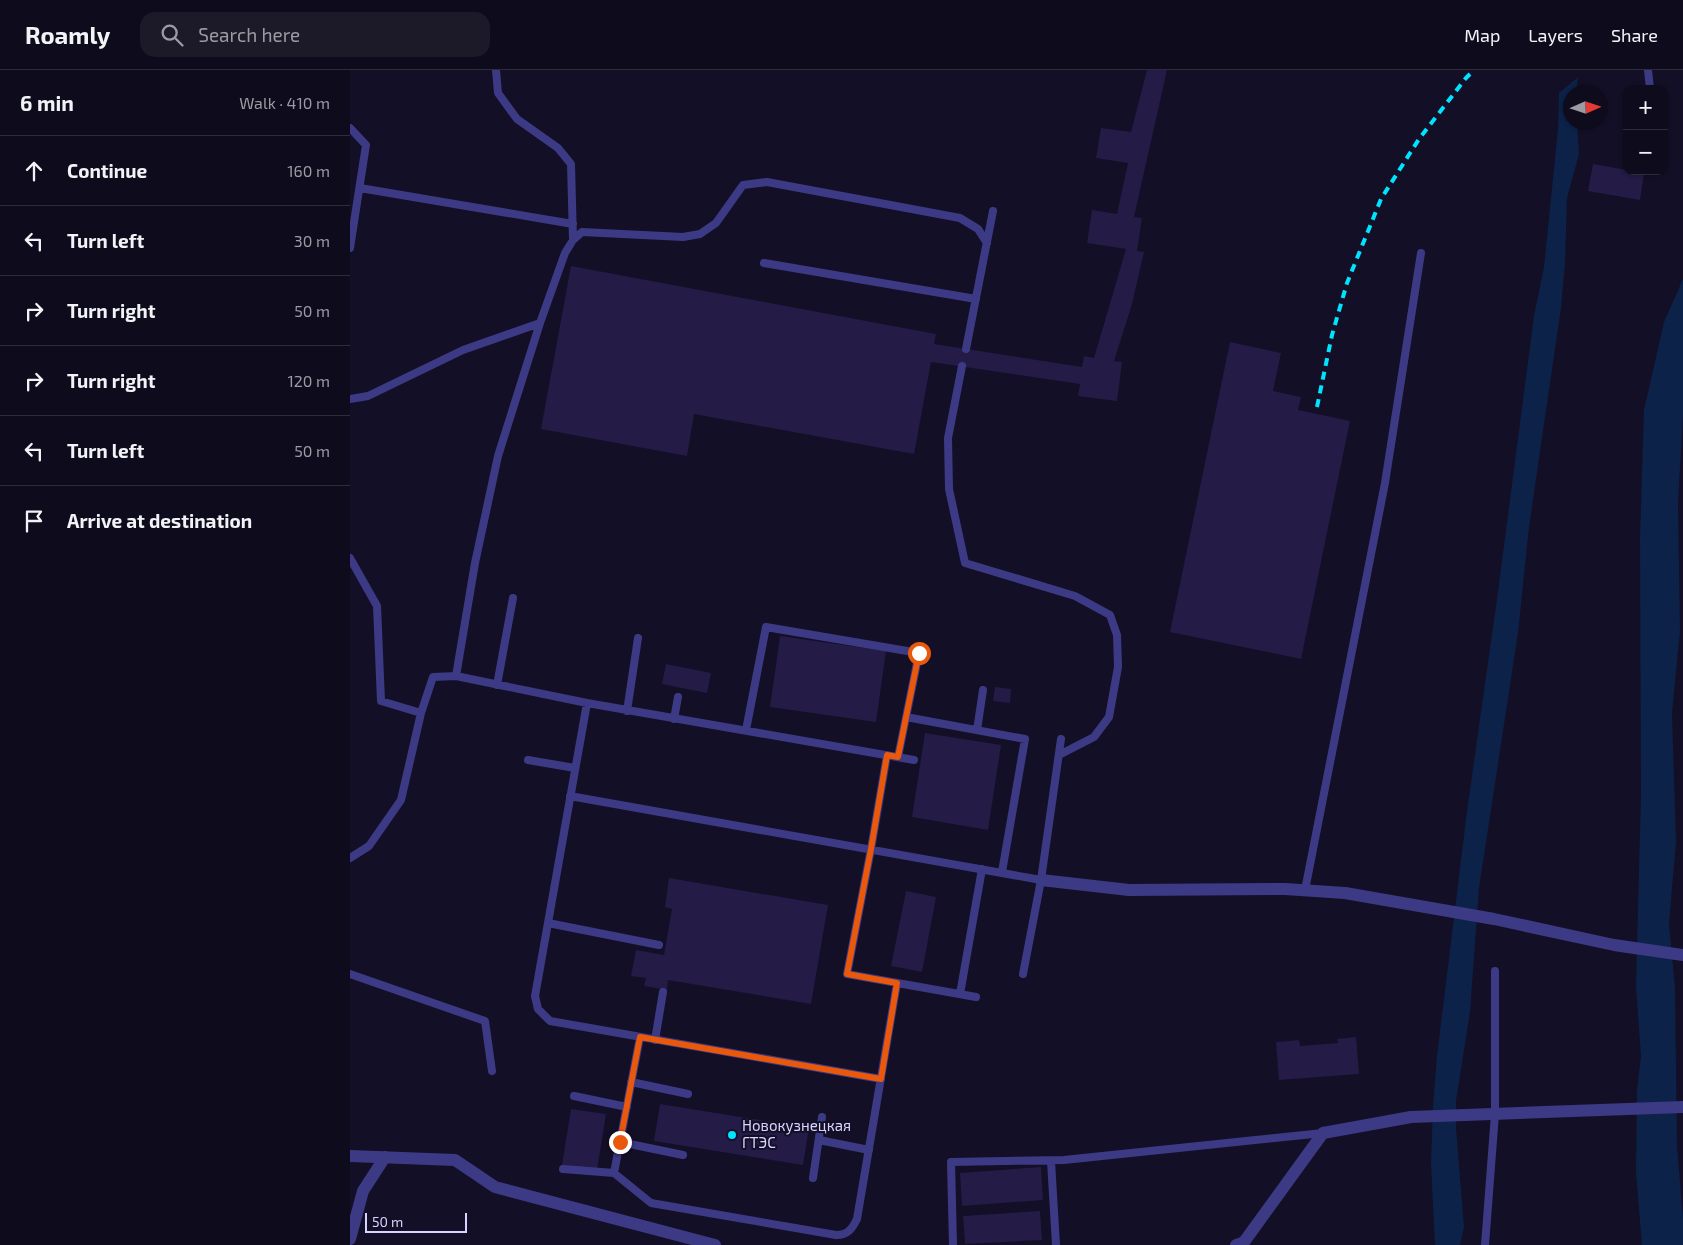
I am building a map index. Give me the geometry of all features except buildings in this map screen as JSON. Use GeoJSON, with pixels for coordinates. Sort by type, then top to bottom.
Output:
{"type":"FeatureCollection","features":[{"type":"Feature","properties":{"kind":"street"},"geometry":{"type":"LineString","coordinates":[[1041,880],[1129,890],[1305,890],[1345,893],[1494,919],[1614,945],[1683,956]]}},
{"type":"Feature","properties":{"kind":"street"},"geometry":{"type":"LineString","coordinates":[[1236,1245],[1244,1242],[1323,1133],[1411,1117],[1683,1107]]}},
{"type":"Feature","properties":{"kind":"street"},"geometry":{"type":"LineString","coordinates":[[350,1156],[455,1160],[495,1187],[715,1245]]}},
{"type":"Feature","properties":{"kind":"street"},"geometry":{"type":"LineString","coordinates":[[350,1239],[363,1191],[385,1157]]}},
{"type":"Feature","properties":{"kind":"lane"},"geometry":{"type":"LineString","coordinates":[[496,70],[498,93],[517,119],[558,148],[571,164],[573,240]]}},
{"type":"Feature","properties":{"kind":"lane"},"geometry":{"type":"LineString","coordinates":[[1648,70],[1650,85]]}},
{"type":"Feature","properties":{"kind":"lane"},"geometry":{"type":"LineString","coordinates":[[350,128],[366,144],[350,248]]}},
{"type":"Feature","properties":{"kind":"lane"},"geometry":{"type":"LineString","coordinates":[[456,676],[475,563],[498,456],[540,323],[565,253],[573,240],[582,232],[683,237],[700,234],[716,223],[744,185],[767,182],[960,218],[978,229],[987,243]]}},
{"type":"Feature","properties":{"kind":"lane"},"geometry":{"type":"LineString","coordinates":[[360,188],[573,224]]}},
{"type":"Feature","properties":{"kind":"lane"},"geometry":{"type":"LineString","coordinates":[[966,349],[993,211]]}},
{"type":"Feature","properties":{"kind":"lane"},"geometry":{"type":"LineString","coordinates":[[1305,890],[1385,483],[1421,253]]}},
{"type":"Feature","properties":{"kind":"lane"},"geometry":{"type":"LineString","coordinates":[[764,263],[976,299]]}},
{"type":"Feature","properties":{"kind":"lane"},"geometry":{"type":"LineString","coordinates":[[350,398],[368,396],[463,350],[540,323]]}},
{"type":"Feature","properties":{"kind":"lane"},"geometry":{"type":"LineString","coordinates":[[962,366],[948,438],[949,489],[965,563],[1075,596],[1110,615],[1117,635],[1118,667],[1109,717],[1094,737],[1059,755]]}},
{"type":"Feature","properties":{"kind":"lane"},"geometry":{"type":"LineString","coordinates":[[350,558],[377,606],[381,701],[421,713]]}},
{"type":"Feature","properties":{"kind":"lane"},"geometry":{"type":"LineString","coordinates":[[497,685],[513,598]]}},
{"type":"Feature","properties":{"kind":"lane"},"geometry":{"type":"LineString","coordinates":[[746,730],[766,627],[919,653],[898,757]]}},
{"type":"Feature","properties":{"kind":"lane"},"geometry":{"type":"LineString","coordinates":[[627,710],[638,638]]}},
{"type":"Feature","properties":{"kind":"lane"},"geometry":{"type":"LineString","coordinates":[[350,858],[369,846],[401,800],[421,713],[433,677],[456,676],[586,703],[914,760]]}},
{"type":"Feature","properties":{"kind":"lane"},"geometry":{"type":"LineString","coordinates":[[977,730],[983,690]]}},
{"type":"Feature","properties":{"kind":"lane"},"geometry":{"type":"LineString","coordinates":[[674,718],[678,697]]}},
{"type":"Feature","properties":{"kind":"lane"},"geometry":{"type":"LineString","coordinates":[[586,703],[535,996],[538,1009],[550,1021],[881,1079]]}},
{"type":"Feature","properties":{"kind":"lane"},"geometry":{"type":"LineString","coordinates":[[906,717],[1025,739],[1002,872]]}},
{"type":"Feature","properties":{"kind":"lane"},"geometry":{"type":"LineString","coordinates":[[1022,974],[1041,880],[1061,740]]}},
{"type":"Feature","properties":{"kind":"lane"},"geometry":{"type":"LineString","coordinates":[[887,755],[847,974],[976,997]]}},
{"type":"Feature","properties":{"kind":"lane"},"geometry":{"type":"LineString","coordinates":[[528,760],[575,768]]}},
{"type":"Feature","properties":{"kind":"lane"},"geometry":{"type":"LineString","coordinates":[[570,796],[1041,880]]}},
{"type":"Feature","properties":{"kind":"lane"},"geometry":{"type":"LineString","coordinates":[[960,994],[982,868]]}},
{"type":"Feature","properties":{"kind":"lane"},"geometry":{"type":"LineString","coordinates":[[548,922],[659,945]]}},
{"type":"Feature","properties":{"kind":"lane"},"geometry":{"type":"LineString","coordinates":[[1485,1245],[1495,1114],[1495,971]]}},
{"type":"Feature","properties":{"kind":"lane"},"geometry":{"type":"LineString","coordinates":[[350,974],[485,1021],[492,1071]]}},
{"type":"Feature","properties":{"kind":"lane"},"geometry":{"type":"LineString","coordinates":[[563,1169],[614,1173],[651,1203],[845,1235],[852,1229],[857,1220],[897,983]]}},
{"type":"Feature","properties":{"kind":"lane"},"geometry":{"type":"LineString","coordinates":[[655,1040],[663,992]]}},
{"type":"Feature","properties":{"kind":"lane"},"geometry":{"type":"LineString","coordinates":[[614,1173],[640,1037]]}},
{"type":"Feature","properties":{"kind":"lane"},"geometry":{"type":"LineString","coordinates":[[631,1082],[688,1094]]}},
{"type":"Feature","properties":{"kind":"lane"},"geometry":{"type":"LineString","coordinates":[[574,1096],[627,1107]]}},
{"type":"Feature","properties":{"kind":"lane"},"geometry":{"type":"LineString","coordinates":[[813,1178],[822,1117]]}},
{"type":"Feature","properties":{"kind":"lane"},"geometry":{"type":"LineString","coordinates":[[953,1245],[951,1162],[1051,1161],[1323,1133]]}},
{"type":"Feature","properties":{"kind":"lane"},"geometry":{"type":"LineString","coordinates":[[819,1140],[869,1150]]}},
{"type":"Feature","properties":{"kind":"lane"},"geometry":{"type":"LineString","coordinates":[[620,1142],[683,1155]]}},
{"type":"Feature","properties":{"kind":"lane"},"geometry":{"type":"LineString","coordinates":[[1051,1161],[1056,1245]]}},
{"type":"Feature","properties":{"kind":"water"},"geometry":{"type":"Polygon","coordinates":[[[1578,77],[1577,85],[1568,85],[1578,77]]]}},
{"type":"Feature","properties":{"kind":"water"},"geometry":{"type":"Polygon","coordinates":[[[1563,90],[1563,130],[1577,130],[1579,154],[1567,198],[1561,308],[1529,527],[1518,633],[1479,888],[1470,1012],[1456,1101],[1456,1128],[1464,1227],[1460,1245],[1435,1245],[1431,1163],[1437,1056],[1467,811],[1534,316],[1544,267],[1558,129],[1559,93],[1563,90]]]}},
{"type":"Feature","properties":{"kind":"water"},"geometry":{"type":"Polygon","coordinates":[[[1683,279],[1683,417],[1678,501],[1680,631],[1672,713],[1676,842],[1669,924],[1675,988],[1677,1146],[1683,1218],[1683,1245],[1642,1245],[1636,1172],[1637,1090],[1641,1056],[1636,986],[1641,794],[1640,539],[1644,410],[1664,322],[1683,279]]]}},
{"type":"Feature","properties":{"kind":"railway"},"geometry":{"type":"LineString","coordinates":[[1317,407],[1332,335],[1347,283],[1381,199],[1419,139],[1474,70]]}},
{"type":"Feature","properties":{"kind":"place","name":"Новокузнецкая ГТЭС"},"geometry":{"type":"Point","coordinates":[732,1135]}},
{"type":"Feature","properties":{"kind":"route"},"geometry":{"type":"LineString","coordinates":[[620,1142],[640,1037],[881,1079],[897,983],[847,974],[887,755],[898,757],[919,653]]}}]}
